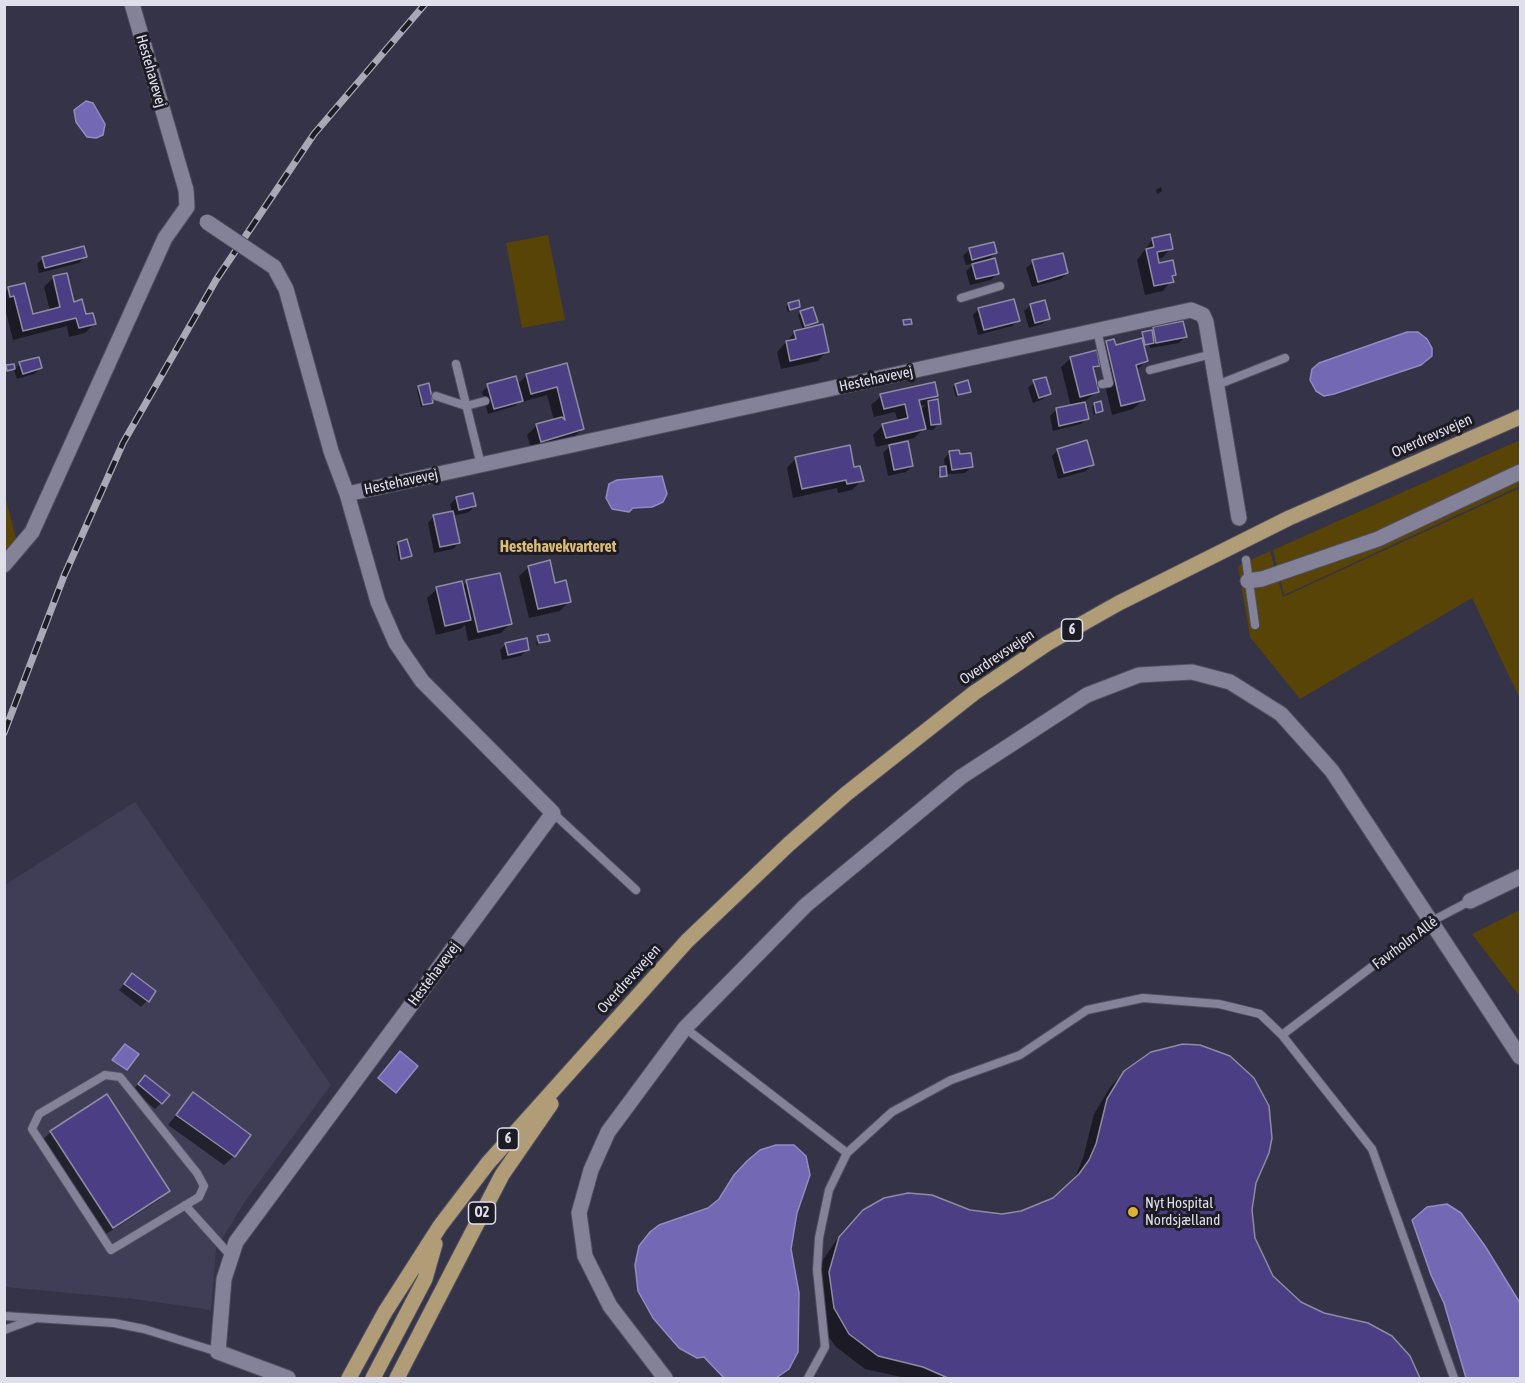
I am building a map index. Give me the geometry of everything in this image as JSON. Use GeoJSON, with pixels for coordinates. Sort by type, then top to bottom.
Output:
{"type":"FeatureCollection","features":[{"type":"Feature","properties":{"kind":"main road","name":"Overdrevsvejen"},"geometry":{"type":"LineString","coordinates":[[349,1378],[385,1312],[440,1226],[488,1163],[687,941],[789,844],[846,794],[974,693],[1048,644],[1190,566],[1289,518],[1521,417]]}},
{"type":"Feature","properties":{"kind":"main road","name":"Overdrevsvejen"},"geometry":{"type":"LineString","coordinates":[[397,1378],[502,1175],[584,1058]]}},
{"type":"Feature","properties":{"kind":"main road"},"geometry":{"type":"LineString","coordinates":[[373,1378],[424,1279],[440,1226]]}},
{"type":"Feature","properties":{"kind":"street","name":"Hestehavevej"},"geometry":{"type":"LineString","coordinates":[[132,4],[186,190],[187,207],[274,267],[286,289],[331,451],[347,494],[378,602],[396,644],[422,681],[553,813],[236,1242],[224,1279],[218,1352]]}},
{"type":"Feature","properties":{"kind":"street"},"geometry":{"type":"LineString","coordinates":[[4,565],[32,532],[165,238],[187,207]]}},
{"type":"Feature","properties":{"kind":"street","name":"Hestehavevej"},"geometry":{"type":"LineString","coordinates":[[347,494],[1191,310],[1203,315],[1212,354],[1239,518]]}},
{"type":"Feature","properties":{"kind":"street"},"geometry":{"type":"LineString","coordinates":[[1248,581],[1262,579],[1378,539],[1521,472]]}},
{"type":"Feature","properties":{"kind":"street"},"geometry":{"type":"LineString","coordinates":[[665,1378],[610,1306],[585,1256],[579,1214],[591,1170],[608,1132],[685,1028],[806,905],[961,777],[1087,695],[1139,675],[1192,672],[1221,679],[1259,698],[1281,714],[1332,771],[1521,1057]]}},
{"type":"Feature","properties":{"kind":"street","name":"Favrholm Allé"},"geometry":{"type":"LineString","coordinates":[[1470,901],[1521,878]]}},
{"type":"Feature","properties":{"kind":"street"},"geometry":{"type":"LineString","coordinates":[[218,1352],[288,1378]]}},
{"type":"Feature","properties":{"kind":"street"},"geometry":{"type":"LineString","coordinates":[[242,1362],[254,1378]]}},
{"type":"Feature","properties":{"kind":"lane"},"geometry":{"type":"LineString","coordinates":[[961,298],[1000,286]]}},
{"type":"Feature","properties":{"kind":"lane"},"geometry":{"type":"LineString","coordinates":[[1097,330],[1109,383],[1101,384]]}},
{"type":"Feature","properties":{"kind":"lane"},"geometry":{"type":"LineString","coordinates":[[1150,370],[1212,354]]}},
{"type":"Feature","properties":{"kind":"lane"},"geometry":{"type":"LineString","coordinates":[[1217,385],[1285,358]]}},
{"type":"Feature","properties":{"kind":"lane"},"geometry":{"type":"LineString","coordinates":[[456,364],[481,465]]}},
{"type":"Feature","properties":{"kind":"lane"},"geometry":{"type":"LineString","coordinates":[[436,396],[466,406],[484,401]]}},
{"type":"Feature","properties":{"kind":"lane"},"geometry":{"type":"LineString","coordinates":[[1246,560],[1255,626]]}},
{"type":"Feature","properties":{"kind":"lane"},"geometry":{"type":"LineString","coordinates":[[553,813],[636,890]]}},
{"type":"Feature","properties":{"kind":"lane","name":"Favrholm Allé"},"geometry":{"type":"LineString","coordinates":[[1282,1035],[1432,921],[1470,901]]}},
{"type":"Feature","properties":{"kind":"lane"},"geometry":{"type":"LineString","coordinates":[[808,1378],[825,1347],[817,1270],[819,1238],[829,1190],[847,1153],[892,1112],[951,1080],[1020,1055],[1087,1010],[1143,998],[1219,1004],[1260,1014],[1282,1035],[1372,1149],[1454,1378]]}},
{"type":"Feature","properties":{"kind":"lane"},"geometry":{"type":"LineString","coordinates":[[685,1028],[847,1153]]}},
{"type":"Feature","properties":{"kind":"lane"},"geometry":{"type":"LineString","coordinates":[[105,1075],[120,1077],[197,1173],[204,1186],[199,1197],[185,1205],[111,1250],[32,1129],[39,1114],[105,1075]]}},
{"type":"Feature","properties":{"kind":"lane"},"geometry":{"type":"LineString","coordinates":[[185,1205],[230,1255]]}},
{"type":"Feature","properties":{"kind":"lane"},"geometry":{"type":"LineString","coordinates":[[4,1316],[114,1323],[144,1329],[218,1352]]}},
{"type":"Feature","properties":{"kind":"lane"},"geometry":{"type":"LineString","coordinates":[[4,1330],[35,1318]]}},
{"type":"Feature","properties":{"kind":"shaded area"},"geometry":{"type":"Polygon","coordinates":[[[86,101],[93,103],[105,124],[103,135],[96,138],[87,137],[76,122],[74,110],[86,101]]]}},
{"type":"Feature","properties":{"kind":"shaded area"},"geometry":{"type":"Polygon","coordinates":[[[548,235],[565,320],[522,328],[506,243],[548,235]]]}},
{"type":"Feature","properties":{"kind":"shaded area"},"geometry":{"type":"Polygon","coordinates":[[[1407,332],[1418,332],[1427,339],[1432,348],[1432,356],[1421,365],[1334,394],[1324,396],[1316,391],[1310,380],[1312,369],[1319,363],[1407,332]]]}},
{"type":"Feature","properties":{"kind":"shaded area"},"geometry":{"type":"Polygon","coordinates":[[[1520,440],[1520,486],[1284,595],[1273,550],[1520,440]]]}},
{"type":"Feature","properties":{"kind":"shaded area"},"geometry":{"type":"Polygon","coordinates":[[[662,476],[667,494],[663,502],[652,507],[633,508],[629,512],[612,509],[606,498],[609,484],[617,480],[662,476]]]}},
{"type":"Feature","properties":{"kind":"shaded area"},"geometry":{"type":"Polygon","coordinates":[[[1520,488],[1520,699],[1472,598],[1300,699],[1250,637],[1238,566],[1270,551],[1283,597],[1520,488]]]}},
{"type":"Feature","properties":{"kind":"shaded area"},"geometry":{"type":"Polygon","coordinates":[[[4,492],[18,546],[4,553],[4,492]]]}},
{"type":"Feature","properties":{"kind":"shaded area"},"geometry":{"type":"Polygon","coordinates":[[[135,802],[331,1085],[245,1201],[216,1249],[211,1310],[135,1299],[5,1287],[5,885],[135,802]]]}},
{"type":"Feature","properties":{"kind":"shaded area"},"geometry":{"type":"Polygon","coordinates":[[[1520,910],[1520,997],[1472,934],[1520,910]]]}},
{"type":"Feature","properties":{"kind":"shaded area"},"geometry":{"type":"Polygon","coordinates":[[[125,1044],[139,1054],[127,1070],[112,1060],[125,1044]]]}},
{"type":"Feature","properties":{"kind":"shaded area"},"geometry":{"type":"Polygon","coordinates":[[[400,1051],[418,1066],[396,1093],[378,1078],[400,1051]]]}},
{"type":"Feature","properties":{"kind":"shaded area"},"geometry":{"type":"Polygon","coordinates":[[[776,1145],[794,1145],[806,1156],[810,1175],[797,1213],[791,1249],[799,1293],[798,1352],[789,1369],[776,1378],[724,1378],[704,1357],[697,1358],[679,1348],[653,1318],[638,1291],[635,1265],[639,1246],[659,1225],[708,1208],[719,1199],[734,1175],[747,1161],[760,1150],[776,1145]]]}},
{"type":"Feature","properties":{"kind":"shaded area"},"geometry":{"type":"Polygon","coordinates":[[[1447,1204],[1461,1213],[1485,1246],[1520,1303],[1520,1378],[1466,1378],[1444,1303],[1431,1275],[1412,1220],[1427,1207],[1447,1204]]]}},
{"type":"Feature","properties":{"kind":"building"},"geometry":{"type":"Polygon","coordinates":[[[1170,234],[1173,249],[1157,252],[1159,263],[1173,260],[1176,275],[1172,276],[1174,282],[1154,286],[1146,249],[1154,247],[1152,238],[1170,234]]]}},
{"type":"Feature","properties":{"kind":"building"},"geometry":{"type":"Polygon","coordinates":[[[994,242],[997,253],[972,260],[969,248],[994,242]]]}},
{"type":"Feature","properties":{"kind":"building"},"geometry":{"type":"Polygon","coordinates":[[[84,246],[87,257],[45,268],[42,257],[84,246]]]}},
{"type":"Feature","properties":{"kind":"building"},"geometry":{"type":"Polygon","coordinates":[[[1063,253],[1068,273],[1038,282],[1032,260],[1063,253]]]}},
{"type":"Feature","properties":{"kind":"building"},"geometry":{"type":"Polygon","coordinates":[[[995,258],[999,274],[976,279],[972,264],[995,258]]]}},
{"type":"Feature","properties":{"kind":"building"},"geometry":{"type":"Polygon","coordinates":[[[67,273],[74,302],[82,299],[86,314],[93,313],[96,324],[79,328],[76,318],[23,331],[14,296],[10,297],[8,287],[25,283],[33,314],[60,307],[53,276],[67,273]]]}},
{"type":"Feature","properties":{"kind":"building"},"geometry":{"type":"Polygon","coordinates":[[[1014,299],[1020,321],[984,330],[978,308],[1014,299]]]}},
{"type":"Feature","properties":{"kind":"building"},"geometry":{"type":"Polygon","coordinates":[[[799,300],[800,307],[790,310],[788,303],[799,300]]]}},
{"type":"Feature","properties":{"kind":"building"},"geometry":{"type":"Polygon","coordinates":[[[1045,300],[1050,319],[1035,323],[1030,304],[1045,300]]]}},
{"type":"Feature","properties":{"kind":"building"},"geometry":{"type":"Polygon","coordinates":[[[813,307],[818,322],[805,326],[800,311],[813,307]]]}},
{"type":"Feature","properties":{"kind":"building"},"geometry":{"type":"Polygon","coordinates":[[[911,319],[912,324],[904,325],[903,320],[911,319]]]}},
{"type":"Feature","properties":{"kind":"building"},"geometry":{"type":"Polygon","coordinates":[[[1183,321],[1187,337],[1156,343],[1153,327],[1183,321]]]}},
{"type":"Feature","properties":{"kind":"building"},"geometry":{"type":"Polygon","coordinates":[[[823,324],[829,352],[790,361],[786,341],[796,339],[794,331],[823,324]]]}},
{"type":"Feature","properties":{"kind":"building"},"geometry":{"type":"Polygon","coordinates":[[[1152,330],[1154,343],[1145,345],[1142,332],[1152,330]]]}},
{"type":"Feature","properties":{"kind":"building"},"geometry":{"type":"Polygon","coordinates":[[[1142,338],[1148,361],[1136,365],[1145,400],[1121,406],[1106,341],[1114,339],[1116,345],[1142,338]]]}},
{"type":"Feature","properties":{"kind":"building"},"geometry":{"type":"Polygon","coordinates":[[[1097,350],[1100,366],[1093,367],[1099,392],[1080,397],[1070,357],[1097,350]]]}},
{"type":"Feature","properties":{"kind":"building"},"geometry":{"type":"Polygon","coordinates":[[[39,357],[42,368],[23,374],[19,362],[39,357]]]}},
{"type":"Feature","properties":{"kind":"building"},"geometry":{"type":"Polygon","coordinates":[[[567,363],[584,429],[541,442],[536,424],[562,417],[565,420],[557,387],[531,394],[526,374],[567,363]]]}},
{"type":"Feature","properties":{"kind":"building"},"geometry":{"type":"Polygon","coordinates":[[[14,364],[15,369],[7,371],[6,365],[14,364]]]}},
{"type":"Feature","properties":{"kind":"building"},"geometry":{"type":"Polygon","coordinates":[[[516,376],[523,401],[494,409],[487,384],[516,376]]]}},
{"type":"Feature","properties":{"kind":"building"},"geometry":{"type":"Polygon","coordinates":[[[1046,377],[1051,394],[1039,398],[1033,380],[1046,377]]]}},
{"type":"Feature","properties":{"kind":"building"},"geometry":{"type":"Polygon","coordinates":[[[968,380],[971,392],[958,395],[955,384],[968,380]]]}},
{"type":"Feature","properties":{"kind":"building"},"geometry":{"type":"Polygon","coordinates":[[[935,382],[938,396],[919,400],[926,429],[886,438],[882,424],[908,418],[905,404],[884,409],[880,394],[935,382]]]}},
{"type":"Feature","properties":{"kind":"building"},"geometry":{"type":"Polygon","coordinates":[[[429,383],[433,403],[423,405],[418,386],[429,383]]]}},
{"type":"Feature","properties":{"kind":"building"},"geometry":{"type":"Polygon","coordinates":[[[938,399],[941,424],[931,425],[928,401],[938,399]]]}},
{"type":"Feature","properties":{"kind":"building"},"geometry":{"type":"Polygon","coordinates":[[[1101,401],[1103,411],[1096,413],[1094,403],[1101,401]]]}},
{"type":"Feature","properties":{"kind":"building"},"geometry":{"type":"Polygon","coordinates":[[[1085,402],[1089,419],[1059,426],[1056,408],[1085,402]]]}},
{"type":"Feature","properties":{"kind":"building"},"geometry":{"type":"Polygon","coordinates":[[[1087,440],[1094,465],[1064,473],[1057,449],[1087,440]]]}},
{"type":"Feature","properties":{"kind":"building"},"geometry":{"type":"Polygon","coordinates":[[[908,441],[913,466],[894,470],[889,445],[908,441]]]}},
{"type":"Feature","properties":{"kind":"building"},"geometry":{"type":"Polygon","coordinates":[[[850,445],[854,467],[860,466],[864,481],[847,484],[846,480],[802,489],[795,457],[850,445]]]}},
{"type":"Feature","properties":{"kind":"building"},"geometry":{"type":"Polygon","coordinates":[[[959,450],[960,454],[971,453],[973,467],[952,470],[949,451],[959,450]]]}},
{"type":"Feature","properties":{"kind":"building"},"geometry":{"type":"Polygon","coordinates":[[[946,466],[947,476],[940,477],[940,467],[946,466]]]}},
{"type":"Feature","properties":{"kind":"building"},"geometry":{"type":"Polygon","coordinates":[[[473,493],[476,506],[459,510],[456,497],[473,493]]]}},
{"type":"Feature","properties":{"kind":"building"},"geometry":{"type":"Polygon","coordinates":[[[453,511],[460,543],[440,547],[433,515],[453,511]]]}},
{"type":"Feature","properties":{"kind":"building"},"geometry":{"type":"Polygon","coordinates":[[[407,539],[412,556],[401,559],[398,542],[407,539]]]}},
{"type":"Feature","properties":{"kind":"building"},"geometry":{"type":"Polygon","coordinates":[[[550,560],[555,583],[566,580],[571,602],[538,609],[528,566],[550,560]]]}},
{"type":"Feature","properties":{"kind":"building"},"geometry":{"type":"Polygon","coordinates":[[[500,573],[512,624],[478,632],[466,580],[500,573]]]}},
{"type":"Feature","properties":{"kind":"building"},"geometry":{"type":"Polygon","coordinates":[[[462,581],[471,620],[445,626],[436,587],[462,581]]]}},
{"type":"Feature","properties":{"kind":"building"},"geometry":{"type":"Polygon","coordinates":[[[548,634],[550,641],[539,643],[537,636],[548,634]]]}},
{"type":"Feature","properties":{"kind":"building"},"geometry":{"type":"Polygon","coordinates":[[[527,638],[529,650],[508,655],[505,643],[527,638]]]}},
{"type":"Feature","properties":{"kind":"building"},"geometry":{"type":"Polygon","coordinates":[[[132,973],[156,991],[149,1002],[124,984],[132,973]]]}},
{"type":"Feature","properties":{"kind":"building","name":"Nyt Hospital Nordsjælland"},"geometry":{"type":"Polygon","coordinates":[[[1183,1044],[1200,1045],[1230,1056],[1254,1078],[1269,1106],[1272,1138],[1269,1153],[1256,1183],[1252,1210],[1255,1238],[1273,1276],[1301,1302],[1324,1313],[1368,1323],[1392,1336],[1410,1356],[1420,1378],[948,1378],[923,1367],[878,1356],[849,1334],[834,1308],[829,1272],[839,1237],[863,1210],[884,1198],[908,1193],[932,1195],[970,1210],[1002,1214],[1021,1211],[1053,1198],[1079,1174],[1089,1160],[1096,1144],[1107,1099],[1124,1071],[1151,1052],[1183,1044]]]}},
{"type":"Feature","properties":{"kind":"building"},"geometry":{"type":"Polygon","coordinates":[[[145,1075],[170,1095],[162,1104],[138,1084],[145,1075]]]}},
{"type":"Feature","properties":{"kind":"building"},"geometry":{"type":"Polygon","coordinates":[[[193,1092],[251,1135],[235,1157],[176,1115],[193,1092]]]}},
{"type":"Feature","properties":{"kind":"building"},"geometry":{"type":"Polygon","coordinates":[[[107,1094],[170,1191],[113,1228],[50,1131],[107,1094]]]}},
{"type":"Feature","properties":{"kind":"railway"},"geometry":{"type":"LineString","coordinates":[[4,733],[64,576],[123,443],[216,280],[314,134],[425,4]]}},
{"type":"Feature","properties":{"kind":"place","name":"Nyt Hospital Nordsjælland"},"geometry":{"type":"Point","coordinates":[1133,1212]}},
{"type":"Feature","properties":{"kind":"district","name":"Hestehavekvarteret"},"geometry":{"type":"Point","coordinates":[558,547]}}]}
